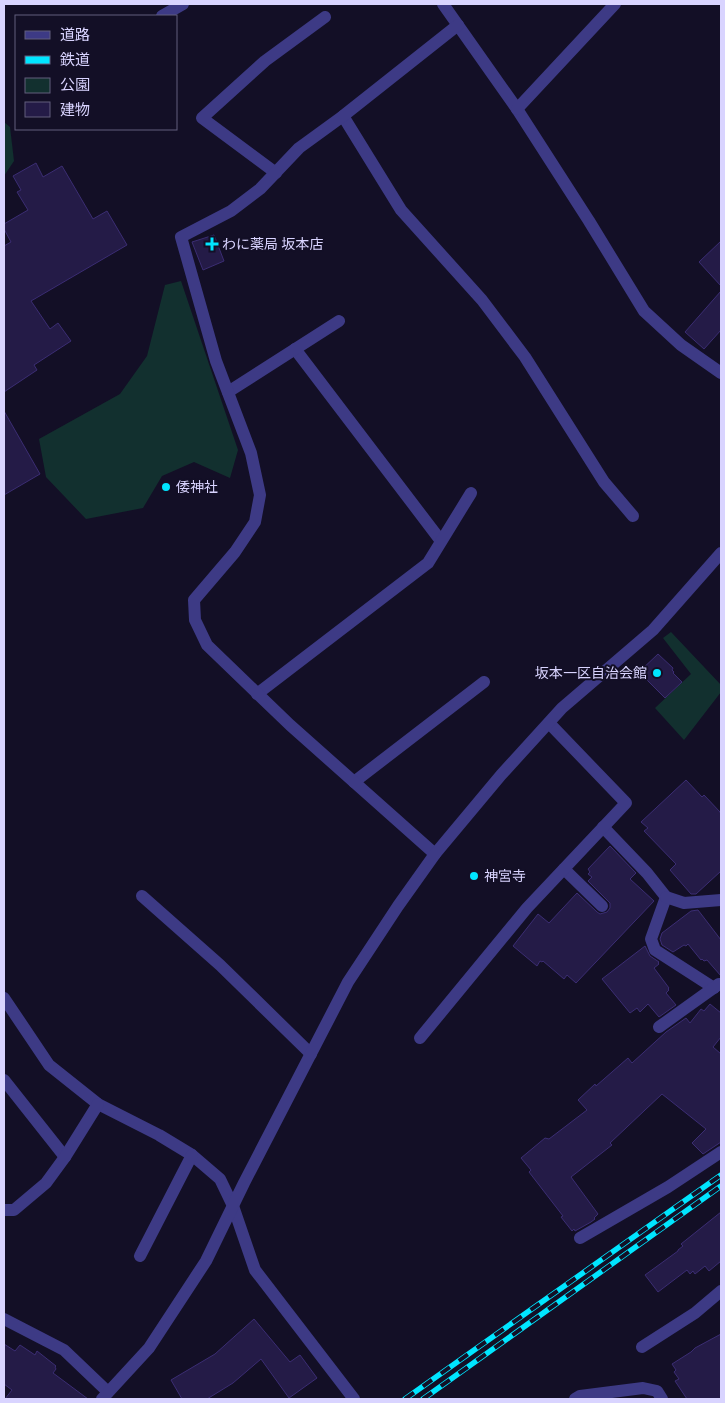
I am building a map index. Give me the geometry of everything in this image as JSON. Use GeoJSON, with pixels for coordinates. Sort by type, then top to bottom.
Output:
{"type":"FeatureCollection","features":[{"type":"Feature","properties":{"kind":"street"},"geometry":{"type":"LineString","coordinates":[[164,15],[183,4]]}},
{"type":"Feature","properties":{"kind":"street"},"geometry":{"type":"LineString","coordinates":[[443,4],[517,109],[644,311],[681,345],[721,373]]}},
{"type":"Feature","properties":{"kind":"street"},"geometry":{"type":"LineString","coordinates":[[517,109],[615,4]]}},
{"type":"Feature","properties":{"kind":"street"},"geometry":{"type":"LineString","coordinates":[[276,173],[202,118],[265,61],[325,17]]}},
{"type":"Feature","properties":{"kind":"street"},"geometry":{"type":"LineString","coordinates":[[435,854],[290,725],[207,645],[195,620],[194,600],[235,552],[254,522],[260,496],[251,453],[216,361],[181,237],[231,211],[260,189],[299,148],[343,116],[458,25]]}},
{"type":"Feature","properties":{"kind":"street"},"geometry":{"type":"LineString","coordinates":[[343,116],[402,210],[482,300],[525,358],[604,482],[633,516]]}},
{"type":"Feature","properties":{"kind":"street"},"geometry":{"type":"LineString","coordinates":[[228,392],[339,321]]}},
{"type":"Feature","properties":{"kind":"street"},"geometry":{"type":"LineString","coordinates":[[295,349],[441,541]]}},
{"type":"Feature","properties":{"kind":"street"},"geometry":{"type":"LineString","coordinates":[[258,694],[428,563],[471,493]]}},
{"type":"Feature","properties":{"kind":"street"},"geometry":{"type":"LineString","coordinates":[[4,1319],[64,1350],[105,1396],[149,1348],[206,1261],[348,982],[435,854],[501,775],[562,708],[653,630],[721,553]]}},
{"type":"Feature","properties":{"kind":"street"},"geometry":{"type":"LineString","coordinates":[[354,782],[484,682]]}},
{"type":"Feature","properties":{"kind":"street"},"geometry":{"type":"LineString","coordinates":[[420,1038],[527,908],[626,803],[548,723]]}},
{"type":"Feature","properties":{"kind":"street"},"geometry":{"type":"LineString","coordinates":[[603,827],[647,873],[666,897],[684,903],[721,900]]}},
{"type":"Feature","properties":{"kind":"street"},"geometry":{"type":"LineString","coordinates":[[564,869],[602,906]]}},
{"type":"Feature","properties":{"kind":"street"},"geometry":{"type":"LineString","coordinates":[[142,896],[220,965],[311,1054]]}},
{"type":"Feature","properties":{"kind":"street"},"geometry":{"type":"LineString","coordinates":[[659,1027],[718,985],[655,950],[651,939],[666,897]]}},
{"type":"Feature","properties":{"kind":"street"},"geometry":{"type":"LineString","coordinates":[[4,998],[49,1065],[98,1104],[159,1135],[192,1155],[220,1179],[233,1206],[255,1270],[354,1399]]}},
{"type":"Feature","properties":{"kind":"street"},"geometry":{"type":"LineString","coordinates":[[4,1080],[65,1158]]}},
{"type":"Feature","properties":{"kind":"street"},"geometry":{"type":"LineString","coordinates":[[4,1210],[14,1210],[46,1183],[65,1158],[98,1104]]}},
{"type":"Feature","properties":{"kind":"street"},"geometry":{"type":"LineString","coordinates":[[580,1238],[668,1187],[721,1152]]}},
{"type":"Feature","properties":{"kind":"street"},"geometry":{"type":"LineString","coordinates":[[140,1256],[192,1155]]}},
{"type":"Feature","properties":{"kind":"street"},"geometry":{"type":"LineString","coordinates":[[642,1347],[695,1313],[721,1291]]}},
{"type":"Feature","properties":{"kind":"street"},"geometry":{"type":"LineString","coordinates":[[575,1399],[580,1396],[643,1388],[657,1391],[662,1399]]}},
{"type":"Feature","properties":{"kind":"green space"},"geometry":{"type":"Polygon","coordinates":[[[4,122],[10,127],[14,161],[4,176],[4,122]]]}},
{"type":"Feature","properties":{"kind":"green space"},"geometry":{"type":"Polygon","coordinates":[[[181,281],[238,450],[230,478],[194,462],[162,476],[143,508],[86,519],[46,477],[39,439],[120,394],[147,356],[165,285],[181,281]]]}},
{"type":"Feature","properties":{"kind":"green space"},"geometry":{"type":"Polygon","coordinates":[[[671,632],[721,685],[721,692],[684,740],[655,708],[691,674],[663,638],[671,632]]]}},
{"type":"Feature","properties":{"kind":"building"},"geometry":{"type":"Polygon","coordinates":[[[36,163],[43,177],[62,166],[93,219],[107,211],[127,245],[31,301],[50,329],[58,323],[71,341],[34,365],[37,370],[4,392],[4,246],[11,242],[4,229],[4,224],[28,210],[17,192],[21,190],[13,176],[36,163]]]}},
{"type":"Feature","properties":{"kind":"building"},"geometry":{"type":"Polygon","coordinates":[[[214,235],[224,261],[203,270],[192,242],[214,235]]]}},
{"type":"Feature","properties":{"kind":"building"},"geometry":{"type":"Polygon","coordinates":[[[721,241],[721,286],[699,262],[721,241]]]}},
{"type":"Feature","properties":{"kind":"building"},"geometry":{"type":"Polygon","coordinates":[[[721,291],[721,330],[704,349],[685,332],[721,291]]]}},
{"type":"Feature","properties":{"kind":"building"},"geometry":{"type":"Polygon","coordinates":[[[4,411],[40,474],[4,495],[4,411]]]}},
{"type":"Feature","properties":{"kind":"building"},"geometry":{"type":"Polygon","coordinates":[[[658,654],[673,668],[673,673],[682,682],[665,698],[639,672],[658,654]]]}},
{"type":"Feature","properties":{"kind":"building"},"geometry":{"type":"Polygon","coordinates":[[[686,780],[702,797],[704,795],[721,815],[721,871],[696,894],[691,894],[670,870],[676,864],[644,831],[648,828],[641,822],[686,780]]]}},
{"type":"Feature","properties":{"kind":"building"},"geometry":{"type":"Polygon","coordinates":[[[610,846],[636,873],[630,879],[654,901],[576,983],[567,975],[564,979],[543,961],[540,961],[537,966],[513,946],[538,914],[549,923],[577,893],[600,914],[607,912],[610,908],[610,903],[588,881],[592,877],[588,874],[590,872],[588,869],[610,846]]]}},
{"type":"Feature","properties":{"kind":"building"},"geometry":{"type":"Polygon","coordinates":[[[698,910],[721,940],[721,976],[707,960],[701,960],[688,944],[673,952],[662,945],[660,939],[662,933],[691,911],[698,910]]]}},
{"type":"Feature","properties":{"kind":"building"},"geometry":{"type":"Polygon","coordinates":[[[645,946],[650,956],[659,962],[654,968],[669,988],[666,993],[676,1005],[659,1017],[648,1004],[640,1012],[637,1008],[630,1013],[602,979],[645,946]]]}},
{"type":"Feature","properties":{"kind":"building"},"geometry":{"type":"Polygon","coordinates":[[[710,1004],[721,1013],[721,1037],[713,1047],[721,1054],[721,1142],[703,1154],[692,1143],[706,1129],[662,1094],[610,1143],[612,1145],[571,1177],[598,1214],[591,1222],[572,1231],[521,1158],[545,1138],[549,1139],[587,1110],[578,1100],[595,1084],[596,1086],[628,1058],[632,1063],[666,1032],[686,1018],[690,1023],[701,1009],[704,1011],[710,1004]]]}},
{"type":"Feature","properties":{"kind":"building"},"geometry":{"type":"Polygon","coordinates":[[[721,1212],[721,1261],[709,1271],[705,1266],[695,1274],[693,1271],[690,1274],[687,1270],[658,1292],[645,1275],[678,1251],[683,1246],[681,1244],[721,1212]]]}},
{"type":"Feature","properties":{"kind":"building"},"geometry":{"type":"Polygon","coordinates":[[[254,1319],[290,1362],[300,1355],[317,1378],[289,1398],[261,1359],[233,1383],[207,1399],[182,1399],[171,1380],[215,1354],[254,1319]]]}},
{"type":"Feature","properties":{"kind":"building"},"geometry":{"type":"Polygon","coordinates":[[[721,1334],[721,1399],[687,1399],[675,1381],[679,1379],[674,1372],[676,1370],[672,1364],[695,1348],[721,1334]]]}},
{"type":"Feature","properties":{"kind":"building"},"geometry":{"type":"Polygon","coordinates":[[[4,1344],[15,1351],[20,1345],[35,1355],[37,1351],[56,1366],[53,1373],[88,1399],[5,1399],[12,1390],[4,1384],[4,1344]]]}},
{"type":"Feature","properties":{"kind":"railway"},"geometry":{"type":"LineString","coordinates":[[405,1399],[721,1175]]}},
{"type":"Feature","properties":{"kind":"railway"},"geometry":{"type":"LineString","coordinates":[[423,1399],[721,1186]]}},
{"type":"Feature","properties":{"kind":"place","name":"わに薬局 坂本店"},"geometry":{"type":"Point","coordinates":[212,244]}},
{"type":"Feature","properties":{"kind":"place","name":"倭神社"},"geometry":{"type":"Point","coordinates":[166,487]}},
{"type":"Feature","properties":{"kind":"place","name":"坂本一区自治会館"},"geometry":{"type":"Point","coordinates":[657,673]}},
{"type":"Feature","properties":{"kind":"place","name":"神宮寺"},"geometry":{"type":"Point","coordinates":[474,876]}}]}
